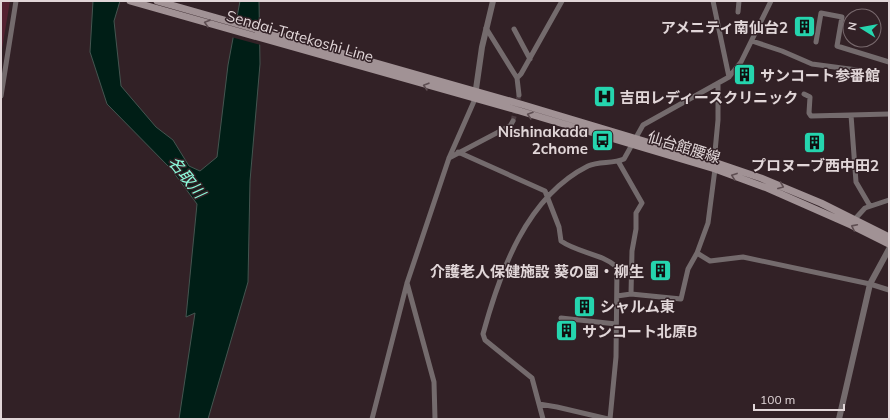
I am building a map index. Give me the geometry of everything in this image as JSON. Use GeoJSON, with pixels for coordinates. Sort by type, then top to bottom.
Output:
{"type":"FeatureCollection","features":[{"type":"Feature","properties":{"kind":"main road","name":"Sendai-Tatekoshi Line"},"geometry":{"type":"LineString","coordinates":[[130,1],[464,97]]}},
{"type":"Feature","properties":{"kind":"main road","name":"Sendai-Tatekoshi Line"},"geometry":{"type":"LineString","coordinates":[[158,1],[466,89]]}},
{"type":"Feature","properties":{"kind":"main road","name":"仙台館腰線"},"geometry":{"type":"LineString","coordinates":[[466,89],[476,96],[634,141],[785,188],[855,219],[889,237]]}},
{"type":"Feature","properties":{"kind":"main road","name":"仙台館腰線"},"geometry":{"type":"LineString","coordinates":[[464,97],[476,96]]}},
{"type":"Feature","properties":{"kind":"main road","name":"仙台館腰線"},"geometry":{"type":"LineString","coordinates":[[714,166],[851,225],[889,244]]}},
{"type":"Feature","properties":{"kind":"street"},"geometry":{"type":"LineString","coordinates":[[1,96],[16,1]]}},
{"type":"Feature","properties":{"kind":"street"},"geometry":{"type":"LineString","coordinates":[[372,419],[407,283],[449,158],[476,96],[486,28],[493,1]]}},
{"type":"Feature","properties":{"kind":"street"},"geometry":{"type":"LineString","coordinates":[[517,78],[530,59],[562,1]]}},
{"type":"Feature","properties":{"kind":"street"},"geometry":{"type":"LineString","coordinates":[[713,1],[729,77]]}},
{"type":"Feature","properties":{"kind":"street"},"geometry":{"type":"LineString","coordinates":[[738,12],[739,1]]}},
{"type":"Feature","properties":{"kind":"street"},"geometry":{"type":"LineString","coordinates":[[543,419],[532,378],[485,340],[483,334],[498,288],[512,253],[527,224],[548,195],[589,166],[624,159],[643,125],[729,77],[741,62],[771,1]]}},
{"type":"Feature","properties":{"kind":"street"},"geometry":{"type":"LineString","coordinates":[[816,42],[821,13],[842,17],[837,46],[889,62]]}},
{"type":"Feature","properties":{"kind":"street"},"geometry":{"type":"LineString","coordinates":[[486,28],[517,78],[519,95]]}},
{"type":"Feature","properties":{"kind":"street"},"geometry":{"type":"LineString","coordinates":[[514,29],[530,59]]}},
{"type":"Feature","properties":{"kind":"street"},"geometry":{"type":"LineString","coordinates":[[752,41],[782,51],[812,64],[856,70]]}},
{"type":"Feature","properties":{"kind":"street"},"geometry":{"type":"LineString","coordinates":[[616,296],[632,294],[681,300],[688,269],[697,252],[708,222],[718,120],[718,83]]}},
{"type":"Feature","properties":{"kind":"street"},"geometry":{"type":"LineString","coordinates":[[804,94],[810,97],[809,113],[811,116],[889,114]]}},
{"type":"Feature","properties":{"kind":"street"},"geometry":{"type":"LineString","coordinates":[[851,115],[856,182],[870,206]]}},
{"type":"Feature","properties":{"kind":"street"},"geometry":{"type":"LineString","coordinates":[[449,158],[510,126],[513,121]]}},
{"type":"Feature","properties":{"kind":"street"},"geometry":{"type":"LineString","coordinates":[[458,152],[545,191],[548,195],[559,227],[561,241],[568,246],[609,260],[617,267],[616,358],[609,419],[558,406],[539,404]]}},
{"type":"Feature","properties":{"kind":"street"},"geometry":{"type":"LineString","coordinates":[[618,161],[642,202],[636,212],[636,229],[632,251],[632,294]]}},
{"type":"Feature","properties":{"kind":"street"},"geometry":{"type":"LineString","coordinates":[[855,219],[860,212],[870,206],[889,200]]}},
{"type":"Feature","properties":{"kind":"street"},"geometry":{"type":"LineString","coordinates":[[839,419],[870,284],[889,249]]}},
{"type":"Feature","properties":{"kind":"street"},"geometry":{"type":"LineString","coordinates":[[697,252],[710,261],[743,257],[870,284],[889,290]]}},
{"type":"Feature","properties":{"kind":"street"},"geometry":{"type":"LineString","coordinates":[[407,283],[434,382],[435,419]]}},
{"type":"Feature","properties":{"kind":"street"},"geometry":{"type":"LineString","coordinates":[[561,318],[616,324]]}},
{"type":"Feature","properties":{"kind":"shaded area"},"geometry":{"type":"Polygon","coordinates":[[[1,1],[10,1],[1,55],[1,1]]]}},
{"type":"Feature","properties":{"kind":"water","name":"名取川"},"geometry":{"type":"Polygon","coordinates":[[[93,1],[120,1],[114,21],[121,86],[156,127],[173,140],[189,166],[200,171],[217,157],[228,65],[240,1],[259,1],[260,64],[250,181],[248,282],[208,419],[179,419],[195,313],[186,317],[197,204],[171,169],[107,104],[90,52],[93,1]]]}},
{"type":"Feature","properties":{"kind":"pier"},"geometry":{"type":"Polygon","coordinates":[[[235,15],[261,23],[261,45],[231,37],[235,15]]]}},
{"type":"Feature","properties":{"kind":"tunnel"},"geometry":{"type":"LineString","coordinates":[[513,121],[519,95]]}},
{"type":"Feature","properties":{"kind":"place","name":"アメニティ南仙台2"},"geometry":{"type":"Point","coordinates":[804,27]}},
{"type":"Feature","properties":{"kind":"place","name":"サンコート参番館"},"geometry":{"type":"Point","coordinates":[745,75]}},
{"type":"Feature","properties":{"kind":"place","name":"吉田レディースクリニック"},"geometry":{"type":"Point","coordinates":[604,97]}},
{"type":"Feature","properties":{"kind":"place","name":"Nishinakada 2chome"},"geometry":{"type":"Point","coordinates":[603,140]}},
{"type":"Feature","properties":{"kind":"place","name":"プロヌーブ西中田2"},"geometry":{"type":"Point","coordinates":[815,142]}},
{"type":"Feature","properties":{"kind":"place","name":"介護老人保健施設 葵の園・柳生"},"geometry":{"type":"Point","coordinates":[660,271]}},
{"type":"Feature","properties":{"kind":"place","name":"シャルム東"},"geometry":{"type":"Point","coordinates":[585,306]}},
{"type":"Feature","properties":{"kind":"place","name":"サンコート北原B"},"geometry":{"type":"Point","coordinates":[566,331]}}]}
